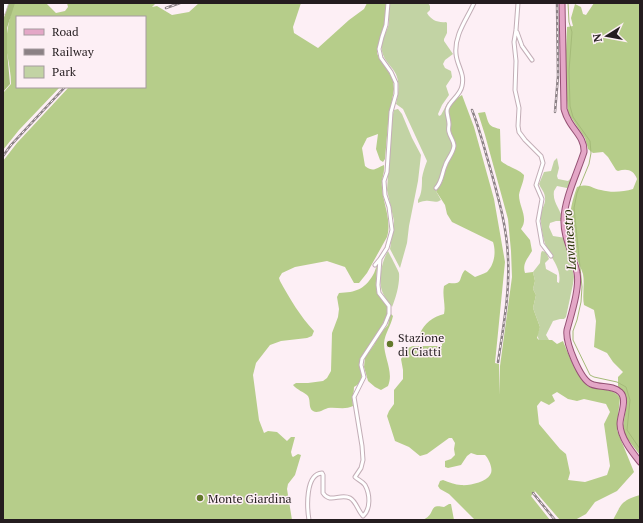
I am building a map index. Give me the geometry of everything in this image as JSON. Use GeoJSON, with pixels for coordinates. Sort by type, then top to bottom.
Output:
{"type":"FeatureCollection","features":[{"type":"Feature","properties":{"kind":"main road"},"geometry":{"type":"LineString","coordinates":[[3,12],[6,3]]}},
{"type":"Feature","properties":{"kind":"main road"},"geometry":{"type":"LineString","coordinates":[[562,3],[564,109],[568,120],[577,132],[584,148],[566,205],[564,217],[564,227],[574,256],[578,280],[567,330],[567,338],[576,362],[588,382],[593,385],[612,387],[621,392],[623,397],[620,425],[622,436],[640,462]]}},
{"type":"Feature","properties":{"kind":"street"},"geometry":{"type":"LineString","coordinates":[[375,265],[387,248],[392,230],[389,206],[385,195],[384,181],[387,172],[391,112],[396,94],[396,84],[391,72],[381,58],[379,49],[386,25],[388,3]]}},
{"type":"Feature","properties":{"kind":"street"},"geometry":{"type":"LineString","coordinates":[[436,188],[439,185],[444,166],[453,151],[454,145],[448,131],[449,125],[447,110],[453,100],[459,95],[463,84],[462,72],[457,59],[456,48],[462,25],[474,3]]}},
{"type":"Feature","properties":{"kind":"street"},"geometry":{"type":"LineString","coordinates":[[518,3],[514,42],[516,61],[515,90],[519,108],[518,126],[525,140],[541,156],[543,164],[536,185],[542,199],[538,216],[542,244],[551,256]]}},
{"type":"Feature","properties":{"kind":"street"},"geometry":{"type":"LineString","coordinates":[[516,30],[522,46],[532,60]]}},
{"type":"Feature","properties":{"kind":"street"},"geometry":{"type":"LineString","coordinates":[[310,520],[308,501],[310,485],[314,476],[318,474],[323,475],[323,493],[328,498],[349,498],[355,503],[363,516],[369,502],[368,494],[364,485],[355,477],[361,468],[363,460],[354,397],[364,377],[361,365],[362,359],[385,324],[389,314],[389,306],[379,292],[378,288],[380,259]]}},
{"type":"Feature","properties":{"kind":"green space"},"geometry":{"type":"Polygon","coordinates":[[[390,3],[428,3],[430,10],[427,13],[431,18],[447,23],[447,33],[444,41],[453,54],[445,60],[443,64],[445,68],[451,71],[452,77],[446,86],[449,95],[438,114],[439,116],[441,115],[448,102],[453,102],[455,142],[447,167],[436,191],[441,200],[437,202],[424,201],[418,203],[422,189],[422,176],[427,161],[403,109],[396,104],[398,80],[383,53],[382,45],[389,24],[390,3]]]}},
{"type":"Feature","properties":{"kind":"green space"},"geometry":{"type":"Polygon","coordinates":[[[398,109],[402,114],[421,155],[407,243],[400,268],[390,249],[394,221],[387,190],[392,118],[394,110],[398,109]]]}},
{"type":"Feature","properties":{"kind":"green space"},"geometry":{"type":"Polygon","coordinates":[[[557,158],[559,168],[557,176],[558,179],[568,181],[574,175],[571,187],[567,188],[557,186],[554,191],[554,199],[562,217],[562,221],[550,223],[549,227],[553,236],[566,238],[574,277],[566,317],[564,319],[553,321],[546,335],[549,340],[539,340],[537,335],[540,327],[533,308],[536,295],[533,289],[535,281],[533,272],[540,263],[542,251],[546,252],[549,259],[545,263],[546,269],[557,275],[557,282],[559,283],[560,278],[558,268],[546,246],[543,235],[541,213],[545,202],[545,196],[539,184],[544,172],[551,171],[554,161],[557,158]]]}},
{"type":"Feature","properties":{"kind":"green space"},"geometry":{"type":"Polygon","coordinates":[[[388,251],[399,273],[399,281],[392,307],[383,293],[380,281],[382,265],[388,251]]]}},
{"type":"Feature","properties":{"kind":"shaded area"},"geometry":{"type":"Polygon","coordinates":[[[9,3],[15,3],[7,28],[7,51],[10,84],[3,92],[3,20],[9,3]]]}},
{"type":"Feature","properties":{"kind":"shaded area"},"geometry":{"type":"Polygon","coordinates":[[[14,3],[46,3],[56,13],[65,11],[68,7],[67,3],[156,3],[152,7],[157,6],[172,15],[189,12],[199,3],[301,3],[293,27],[294,33],[318,48],[349,20],[364,9],[367,3],[386,3],[384,27],[377,53],[393,80],[394,89],[388,124],[385,159],[383,162],[380,160],[376,149],[378,134],[367,138],[362,148],[365,166],[373,170],[384,165],[382,184],[388,218],[387,237],[367,273],[359,283],[354,283],[345,267],[327,261],[295,267],[282,273],[279,278],[280,281],[304,319],[314,331],[312,336],[307,338],[281,341],[270,345],[256,363],[253,375],[259,420],[264,433],[268,431],[277,432],[287,441],[291,437],[295,437],[291,452],[292,456],[293,457],[298,454],[301,455],[295,475],[288,484],[287,489],[292,520],[3,520],[3,161],[17,143],[68,88],[146,88],[146,16],[16,16],[16,88],[59,88],[19,130],[3,150],[3,93],[11,84],[7,53],[7,34],[14,3]]]}},
{"type":"Feature","properties":{"kind":"shaded area"},"geometry":{"type":"Polygon","coordinates":[[[594,3],[640,3],[640,455],[625,436],[623,426],[627,402],[618,386],[618,377],[623,372],[613,362],[607,353],[594,347],[596,321],[594,310],[584,305],[583,274],[570,238],[571,208],[577,187],[587,186],[605,191],[621,191],[633,189],[637,179],[630,170],[616,170],[603,152],[593,153],[588,149],[585,138],[568,113],[565,75],[567,27],[573,26],[571,18],[575,4],[581,7],[583,14],[586,15],[594,3]]]}},
{"type":"Feature","properties":{"kind":"shaded area"},"geometry":{"type":"Polygon","coordinates":[[[462,95],[474,127],[494,199],[505,262],[495,363],[499,364],[500,395],[500,366],[512,277],[511,251],[508,219],[478,113],[485,112],[491,125],[500,129],[501,161],[524,175],[519,195],[524,217],[521,229],[530,240],[532,251],[526,261],[524,270],[525,273],[533,272],[535,281],[533,289],[536,295],[533,308],[540,327],[537,338],[539,340],[552,340],[557,344],[563,341],[573,365],[583,382],[591,387],[609,390],[617,394],[620,398],[617,430],[634,472],[617,491],[595,502],[586,514],[575,520],[560,520],[534,490],[535,492],[531,496],[550,520],[475,520],[449,494],[440,489],[438,486],[440,481],[443,480],[464,485],[485,480],[491,473],[487,457],[485,455],[471,453],[461,465],[448,468],[445,467],[445,461],[451,459],[455,455],[455,443],[452,438],[449,438],[427,454],[420,456],[409,447],[395,441],[387,416],[394,404],[394,390],[403,379],[401,359],[408,348],[413,346],[442,346],[442,344],[438,341],[423,338],[420,334],[429,321],[444,314],[444,286],[449,283],[459,282],[465,270],[475,277],[486,273],[492,265],[494,257],[493,242],[452,222],[447,214],[445,205],[436,191],[442,182],[447,164],[454,150],[449,129],[449,109],[454,101],[462,95]],[[557,392],[552,395],[555,401],[549,405],[541,401],[537,406],[539,424],[566,454],[570,473],[568,480],[585,482],[607,475],[610,466],[604,424],[610,412],[606,404],[584,399],[577,401],[568,399],[557,392]]]}},
{"type":"Feature","properties":{"kind":"shaded area"},"geometry":{"type":"Polygon","coordinates":[[[377,266],[377,291],[388,310],[385,320],[361,358],[362,378],[359,384],[354,387],[353,406],[344,408],[328,408],[315,412],[311,410],[308,396],[293,385],[296,383],[323,381],[327,378],[331,371],[332,333],[338,317],[339,309],[337,297],[339,293],[355,291],[363,287],[374,274],[377,266]]]}},
{"type":"Feature","properties":{"kind":"shaded area"},"geometry":{"type":"Polygon","coordinates":[[[391,314],[393,316],[384,343],[390,381],[388,386],[381,390],[368,381],[364,367],[365,357],[374,345],[378,336],[388,325],[391,314]]]}},
{"type":"Feature","properties":{"kind":"shaded area"},"geometry":{"type":"Polygon","coordinates":[[[640,495],[640,520],[613,520],[625,501],[640,495]]]}},
{"type":"Feature","properties":{"kind":"shaded area"},"geometry":{"type":"Polygon","coordinates":[[[451,504],[454,520],[422,520],[427,518],[434,508],[439,506],[444,507],[451,504]]]}},
{"type":"Feature","properties":{"kind":"waterway","name":"Lavanestro"},"geometry":{"type":"LineString","coordinates":[[568,3],[569,22],[572,32],[569,71],[570,106],[573,117],[590,141],[591,153],[589,164],[577,193],[574,208],[582,287],[581,302],[573,331],[573,340],[590,375],[617,382],[626,387],[630,400],[627,430],[640,449]]}},
{"type":"Feature","properties":{"kind":"railway"},"geometry":{"type":"LineString","coordinates":[[166,8],[180,3]]}},
{"type":"Feature","properties":{"kind":"railway"},"geometry":{"type":"LineString","coordinates":[[555,112],[558,76],[557,3]]}},
{"type":"Feature","properties":{"kind":"railway"},"geometry":{"type":"LineString","coordinates":[[3,156],[11,145],[64,88]]}},
{"type":"Feature","properties":{"kind":"railway"},"geometry":{"type":"LineString","coordinates":[[472,110],[497,193],[507,247],[507,297],[498,362]]}},
{"type":"Feature","properties":{"kind":"railway"},"geometry":{"type":"LineString","coordinates":[[533,493],[555,520]]}},
{"type":"Feature","properties":{"kind":"place","name":"Stazione di Ciatti"},"geometry":{"type":"Point","coordinates":[390,344]}},
{"type":"Feature","properties":{"kind":"place","name":"Monte Giardina"},"geometry":{"type":"Point","coordinates":[200,498]}}]}
